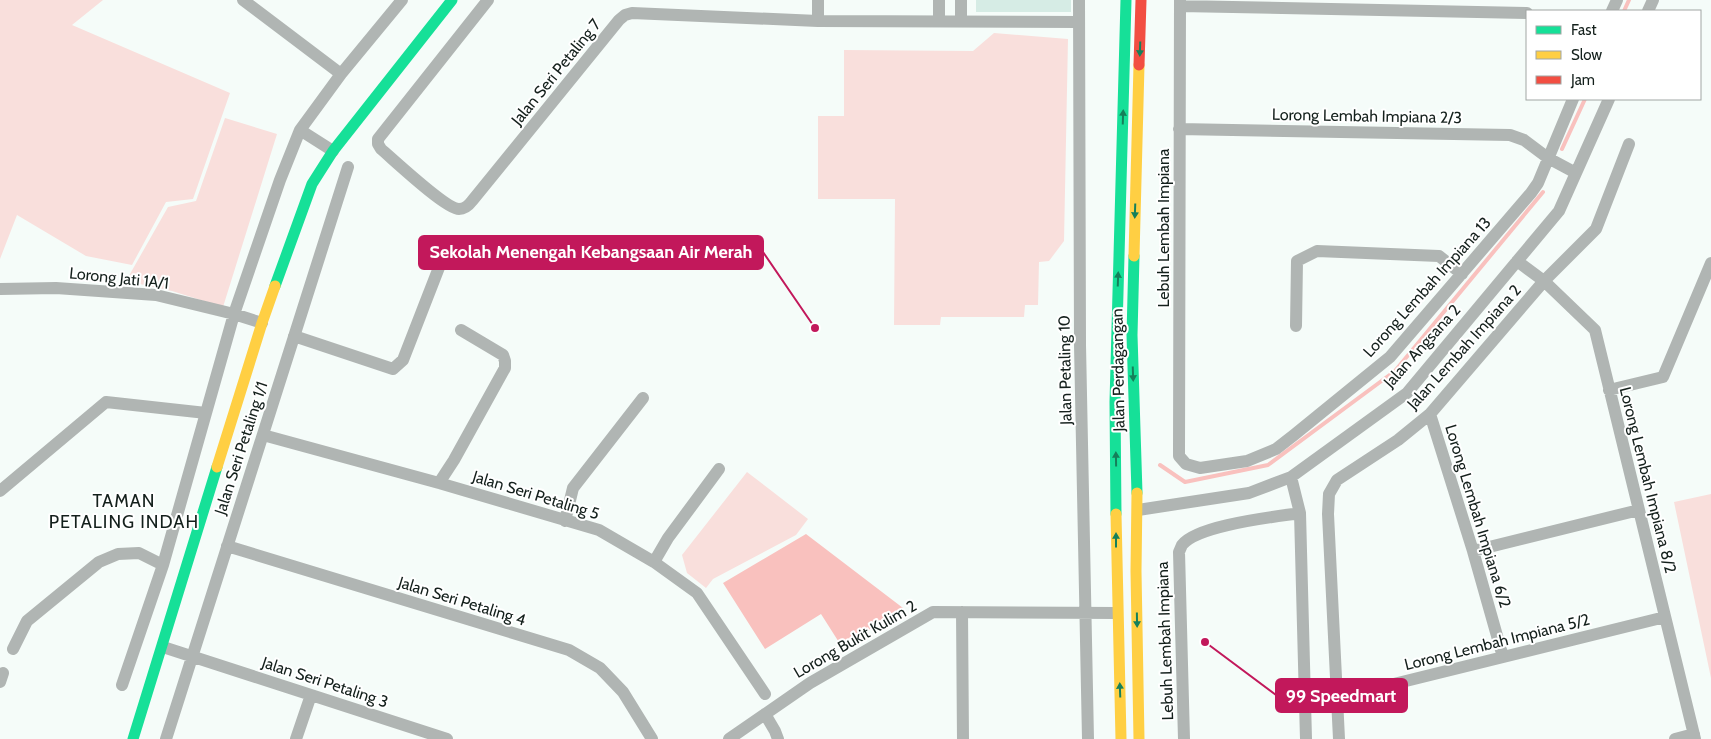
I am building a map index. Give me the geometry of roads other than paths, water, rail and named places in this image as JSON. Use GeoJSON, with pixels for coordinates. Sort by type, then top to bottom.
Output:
{"type":"FeatureCollection","features":[{"type":"Feature","properties":{"kind":"main road"},"geometry":{"type":"LineString","coordinates":[[133,739],[262,323],[312,184],[332,151],[452,0]]}},
{"type":"Feature","properties":{"kind":"main road","name":"Jalan Perdagangan"},"geometry":{"type":"LineString","coordinates":[[1122,739],[1117,613],[1115,402],[1126,0]]}},
{"type":"Feature","properties":{"kind":"main road","name":"Jalan Perdagangan"},"geometry":{"type":"LineString","coordinates":[[1140,739],[1136,571],[1138,510],[1132,335],[1141,0]]}},
{"type":"Feature","properties":{"kind":"street"},"geometry":{"type":"LineString","coordinates":[[243,0],[342,74]]}},
{"type":"Feature","properties":{"kind":"street"},"geometry":{"type":"LineString","coordinates":[[122,685],[163,566],[234,314],[280,180],[300,130],[342,74],[402,0]]}},
{"type":"Feature","properties":{"kind":"street","name":"Jalan Seri Petaling 7"},"geometry":{"type":"LineString","coordinates":[[488,0],[378,139],[378,144],[388,155],[450,206],[462,209],[472,201],[625,15],[632,13],[818,21],[1080,22]]}},
{"type":"Feature","properties":{"kind":"street"},"geometry":{"type":"LineString","coordinates":[[818,0],[818,21]]}},
{"type":"Feature","properties":{"kind":"street"},"geometry":{"type":"LineString","coordinates":[[939,0],[939,21]]}},
{"type":"Feature","properties":{"kind":"street"},"geometry":{"type":"LineString","coordinates":[[960,21],[961,0]]}},
{"type":"Feature","properties":{"kind":"street","name":"Jalan Petaling 10"},"geometry":{"type":"LineString","coordinates":[[1079,0],[1080,345],[1088,739]]}},
{"type":"Feature","properties":{"kind":"street"},"geometry":{"type":"LineString","coordinates":[[1180,3],[1526,13]]}},
{"type":"Feature","properties":{"kind":"street","name":"Lebuh Lembah Impiana"},"geometry":{"type":"LineString","coordinates":[[1179,456],[1180,3]]}},
{"type":"Feature","properties":{"kind":"street","name":"Lorong Lembah Impiana 13"},"geometry":{"type":"LineString","coordinates":[[1179,456],[1186,464],[1200,468],[1246,461],[1276,449],[1390,358],[1531,193],[1538,183],[1574,100]]}},
{"type":"Feature","properties":{"kind":"street","name":"Jalan Angsana 2"},"geometry":{"type":"LineString","coordinates":[[1138,510],[1249,493],[1291,478],[1407,393],[1559,211],[1609,100]]}},
{"type":"Feature","properties":{"kind":"street","name":"Lorong Lembah Impiana 2/3"},"geometry":{"type":"LineString","coordinates":[[1179,129],[1510,135],[1524,140],[1548,158],[1576,173]]}},
{"type":"Feature","properties":{"kind":"street"},"geometry":{"type":"LineString","coordinates":[[300,130],[332,151]]}},
{"type":"Feature","properties":{"kind":"street","name":"Jalan Lembah Impiana 2"},"geometry":{"type":"LineString","coordinates":[[1339,739],[1328,514],[1329,494],[1337,480],[1398,440],[1430,414],[1544,281],[1596,229],[1629,144]]}},
{"type":"Feature","properties":{"kind":"street","name":"Jalan Seri Petaling 1/1"},"geometry":{"type":"LineString","coordinates":[[166,739],[348,167]]}},
{"type":"Feature","properties":{"kind":"street"},"geometry":{"type":"LineString","coordinates":[[1296,326],[1297,262],[1317,251],[1439,256],[1462,274]]}},
{"type":"Feature","properties":{"kind":"street"},"geometry":{"type":"LineString","coordinates":[[294,336],[393,369],[403,360],[445,252]]}},
{"type":"Feature","properties":{"kind":"street","name":"Lorong Lembah Impiana 8/2"},"geometry":{"type":"LineString","coordinates":[[1517,261],[1544,281],[1595,330],[1694,736]]}},
{"type":"Feature","properties":{"kind":"street"},"geometry":{"type":"LineString","coordinates":[[1609,390],[1662,377],[1711,263]]}},
{"type":"Feature","properties":{"kind":"street","name":"Lorong Jati 1A/1"},"geometry":{"type":"LineString","coordinates":[[0,288],[56,288],[156,295],[234,314],[262,323]]}},
{"type":"Feature","properties":{"kind":"street"},"geometry":{"type":"LineString","coordinates":[[439,482],[454,460],[505,368],[505,361],[502,355],[461,330]]}},
{"type":"Feature","properties":{"kind":"street"},"geometry":{"type":"LineString","coordinates":[[565,521],[573,488],[643,398]]}},
{"type":"Feature","properties":{"kind":"street"},"geometry":{"type":"LineString","coordinates":[[0,491],[106,402],[206,413]]}},
{"type":"Feature","properties":{"kind":"street","name":"Lorong Lembah Impiana 6/2"},"geometry":{"type":"LineString","coordinates":[[1430,414],[1473,551],[1503,657]]}},
{"type":"Feature","properties":{"kind":"street","name":"Jalan Seri Petaling 5"},"geometry":{"type":"LineString","coordinates":[[262,435],[439,482],[599,530],[654,562],[696,592],[765,694]]}},
{"type":"Feature","properties":{"kind":"street"},"geometry":{"type":"LineString","coordinates":[[654,562],[668,538],[719,468]]}},
{"type":"Feature","properties":{"kind":"street"},"geometry":{"type":"LineString","coordinates":[[1291,478],[1300,513],[1306,739]]}},
{"type":"Feature","properties":{"kind":"street"},"geometry":{"type":"LineString","coordinates":[[1473,551],[1639,510]]}},
{"type":"Feature","properties":{"kind":"street","name":"Lebuh Lembah Impiana"},"geometry":{"type":"LineString","coordinates":[[1184,739],[1179,552],[1182,545],[1204,532],[1241,523],[1300,513]]}},
{"type":"Feature","properties":{"kind":"street","name":"Jalan Seri Petaling 4"},"geometry":{"type":"LineString","coordinates":[[227,546],[569,650],[600,668],[623,692],[652,739]]}},
{"type":"Feature","properties":{"kind":"street"},"geometry":{"type":"LineString","coordinates":[[12,649],[27,621],[99,562],[118,554],[138,553],[163,566]]}},
{"type":"Feature","properties":{"kind":"street","name":"Lorong Bukit Kulim 2"},"geometry":{"type":"LineString","coordinates":[[730,739],[810,683],[933,612],[1117,613]]}},
{"type":"Feature","properties":{"kind":"street"},"geometry":{"type":"LineString","coordinates":[[962,612],[963,739]]}},
{"type":"Feature","properties":{"kind":"street","name":"Lorong Lembah Impiana 5/2"},"geometry":{"type":"LineString","coordinates":[[1337,698],[1665,617]]}},
{"type":"Feature","properties":{"kind":"street","name":"Jalan Seri Petaling 3"},"geometry":{"type":"LineString","coordinates":[[163,647],[447,739]]}},
{"type":"Feature","properties":{"kind":"street"},"geometry":{"type":"LineString","coordinates":[[296,739],[310,695]]}},
{"type":"Feature","properties":{"kind":"street"},"geometry":{"type":"LineString","coordinates":[[765,714],[778,739]]}},
{"type":"Feature","properties":{"kind":"street"},"geometry":{"type":"LineString","coordinates":[[1675,739],[1694,736]]}},
{"type":"Feature","properties":{"kind":"waterway"},"geometry":{"type":"LineString","coordinates":[[1624,10],[1629,0]]}},
{"type":"Feature","properties":{"kind":"waterway"},"geometry":{"type":"LineString","coordinates":[[1562,149],[1585,100]]}},
{"type":"Feature","properties":{"kind":"waterway"},"geometry":{"type":"LineString","coordinates":[[1160,465],[1185,482],[1268,465],[1395,371],[1543,192]]}},
{"type":"Feature","properties":{"kind":"place","name":"Sekolah Menengah Kebangsaan Air Merah"},"geometry":{"type":"Point","coordinates":[815,328]}},
{"type":"Feature","properties":{"kind":"place","name":"99 Speedmart"},"geometry":{"type":"Point","coordinates":[1205,642]}},
{"type":"Feature","properties":{"kind":"district","name":"TAMAN PETALING INDAH"},"geometry":{"type":"Point","coordinates":[124,511]}}]}
